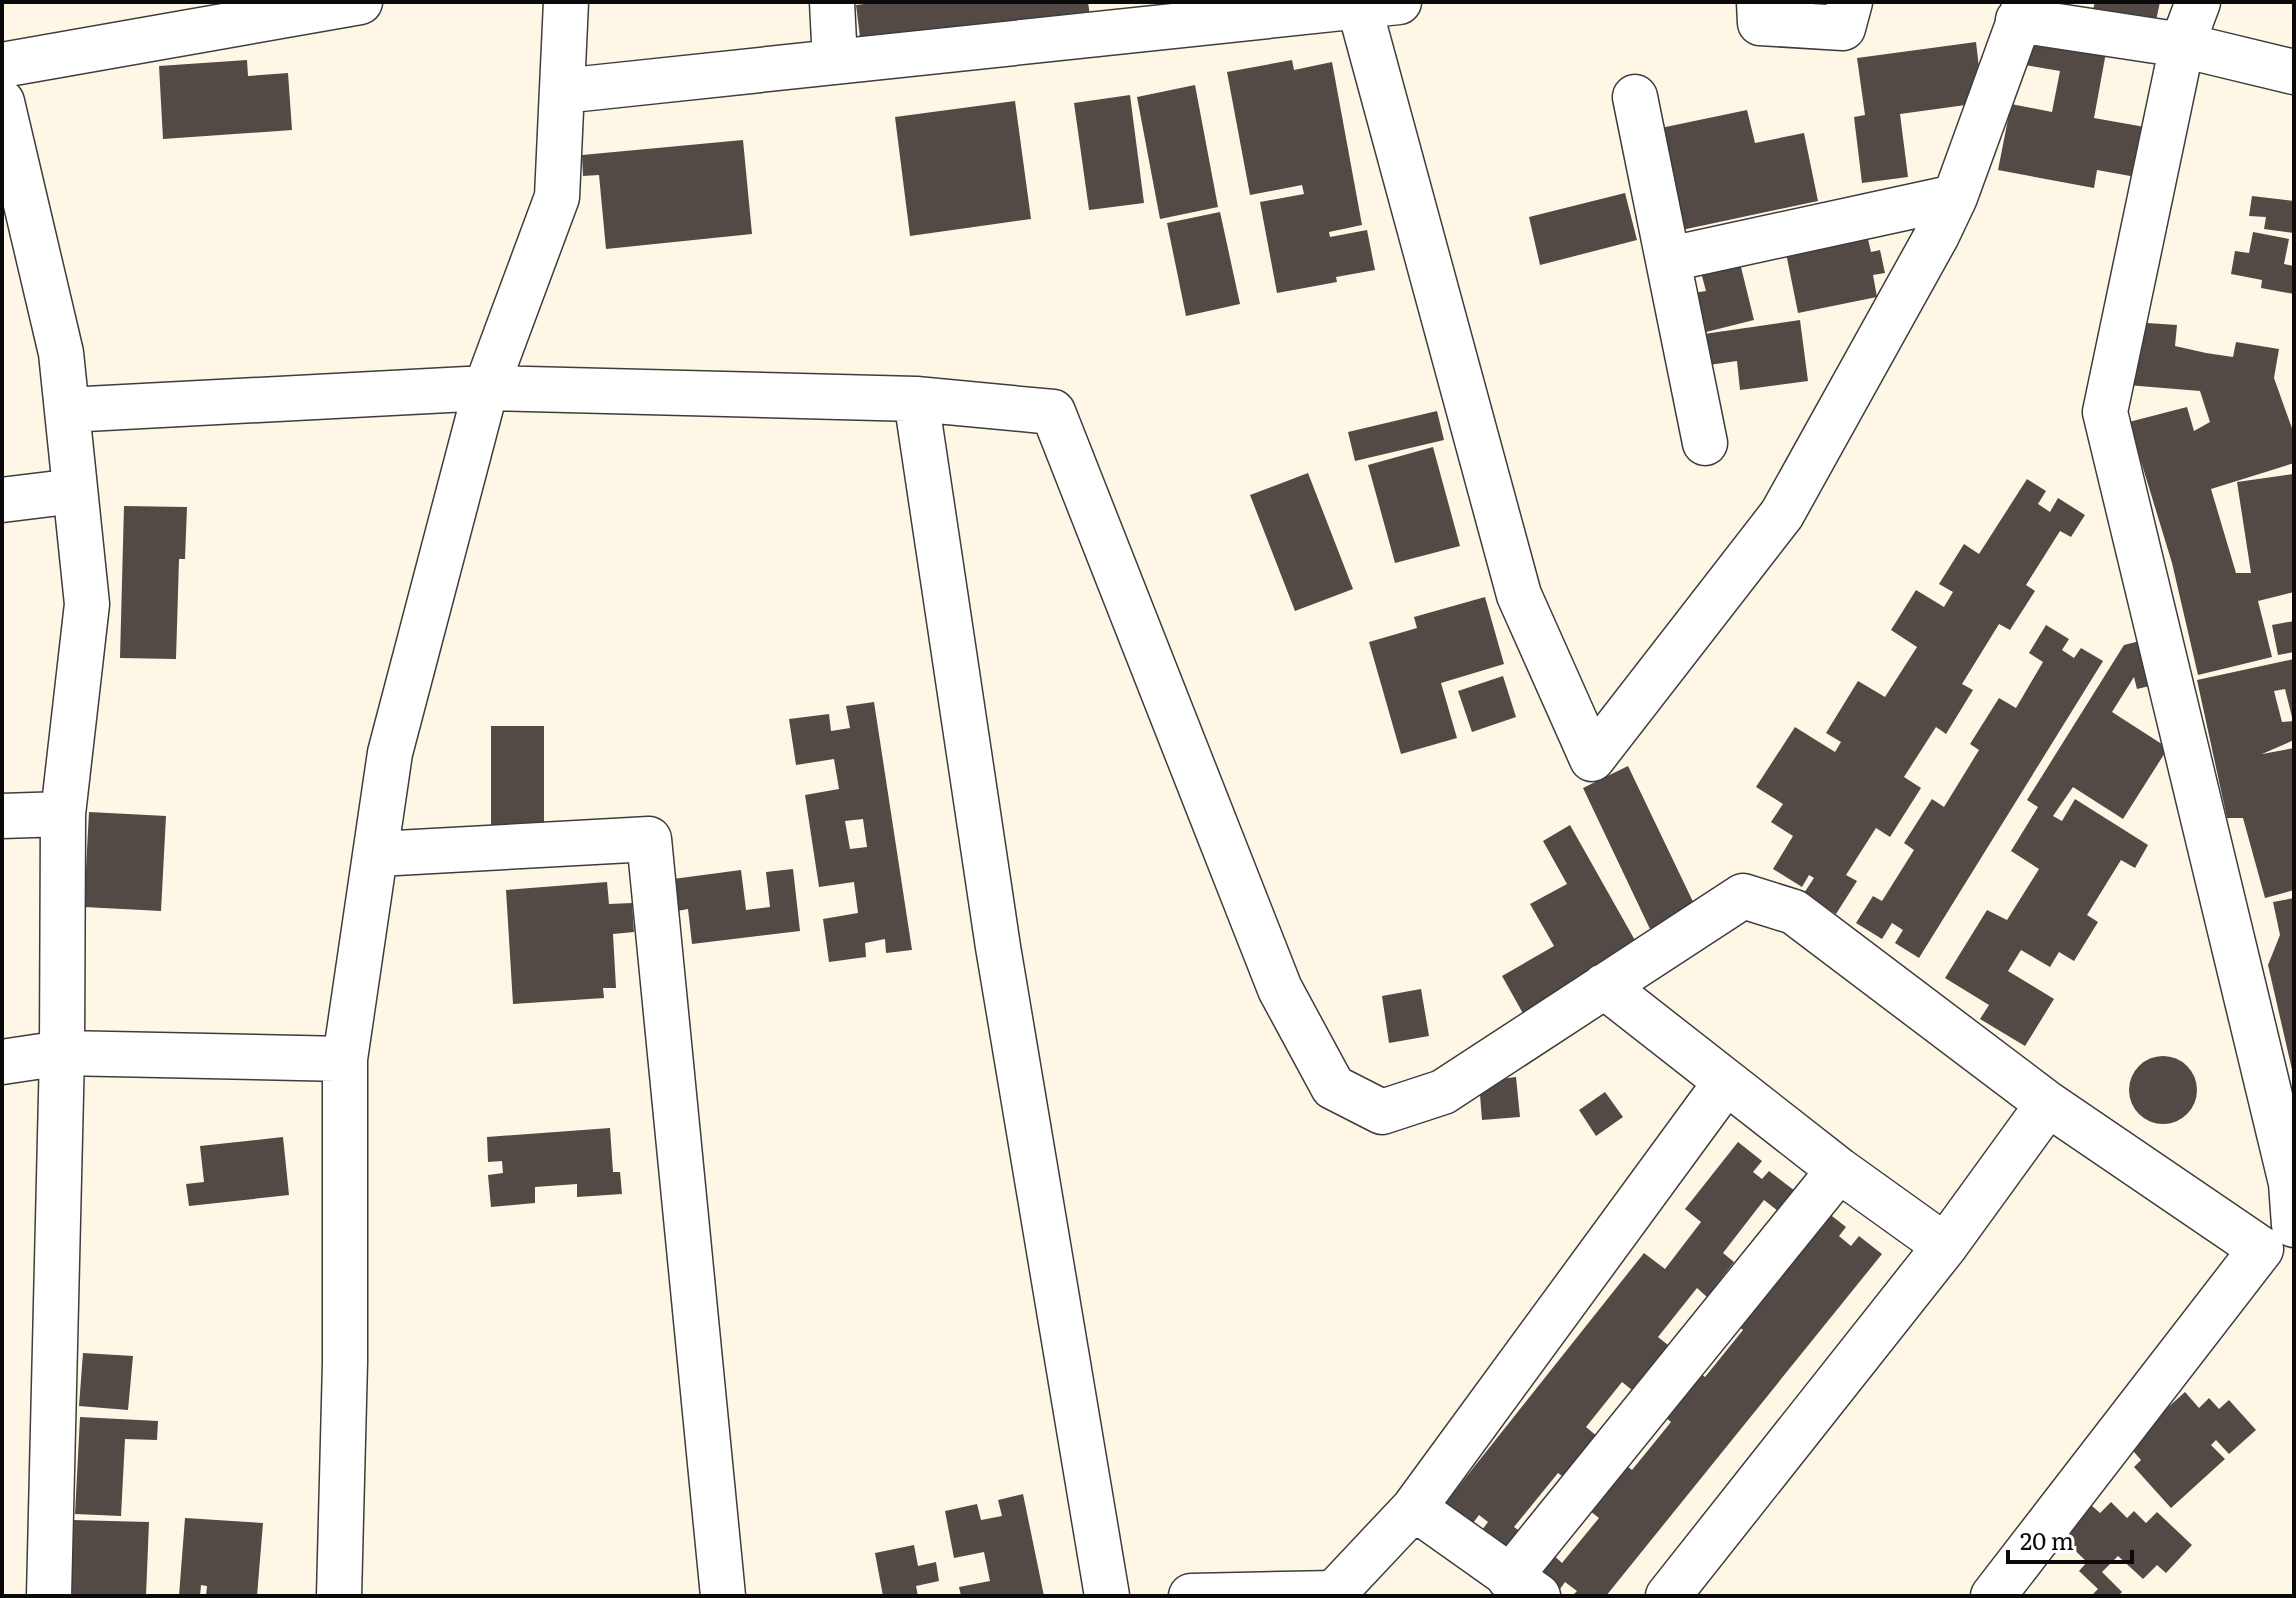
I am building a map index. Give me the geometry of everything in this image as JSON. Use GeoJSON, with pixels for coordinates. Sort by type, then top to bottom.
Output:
{"type":"FeatureCollection","features":[{"type":"Feature","properties":{"kind":"street"},"geometry":{"type":"LineString","coordinates":[[339,1596],[345,1362],[345,1059],[378,854],[390,753],[486,388],[557,197],[566,2]]}},
{"type":"Feature","properties":{"kind":"street"},"geometry":{"type":"LineString","coordinates":[[832,2],[835,62]]}},
{"type":"Feature","properties":{"kind":"street"},"geometry":{"type":"LineString","coordinates":[[1759,2],[1760,23],[1843,28],[1850,2]]}},
{"type":"Feature","properties":{"kind":"street"},"geometry":{"type":"LineString","coordinates":[[2198,2],[2182,45],[2105,412],[2291,1183],[2294,1225]]}},
{"type":"Feature","properties":{"kind":"street"},"geometry":{"type":"LineString","coordinates":[[2,65],[173,18],[348,3]]}},
{"type":"Feature","properties":{"kind":"street"},"geometry":{"type":"LineString","coordinates":[[562,91],[835,62],[1116,17],[1379,4],[1519,595],[1592,759],[1782,514],[1955,197],[2022,11],[2294,72]]}},
{"type":"Feature","properties":{"kind":"street"},"geometry":{"type":"LineString","coordinates":[[1635,97],[1705,443]]}},
{"type":"Feature","properties":{"kind":"street"},"geometry":{"type":"LineString","coordinates":[[2,102],[61,353],[87,604],[63,814],[62,1053],[49,1596]]}},
{"type":"Feature","properties":{"kind":"street"},"geometry":{"type":"LineString","coordinates":[[1670,259],[1955,197]]}},
{"type":"Feature","properties":{"kind":"street"},"geometry":{"type":"LineString","coordinates":[[67,410],[486,388],[916,399],[1053,412],[1280,989],[1333,1087],[1382,1112],[1443,1092],[1743,896],[1794,912],[2048,1104],[2261,1249],[1993,1596]]}},
{"type":"Feature","properties":{"kind":"street"},"geometry":{"type":"LineString","coordinates":[[916,399],[998,947],[1107,1596]]}},
{"type":"Feature","properties":{"kind":"street"},"geometry":{"type":"LineString","coordinates":[[2,500],[75,491]]}},
{"type":"Feature","properties":{"kind":"street"},"geometry":{"type":"LineString","coordinates":[[2,816],[63,814]]}},
{"type":"Feature","properties":{"kind":"street"},"geometry":{"type":"LineString","coordinates":[[378,854],[649,839],[723,1596]]}},
{"type":"Feature","properties":{"kind":"street"},"geometry":{"type":"LineString","coordinates":[[1604,986],[1839,1170],[1945,1246]]}},
{"type":"Feature","properties":{"kind":"street"},"geometry":{"type":"LineString","coordinates":[[2,1062],[62,1053],[345,1059]]}},
{"type":"Feature","properties":{"kind":"street"},"geometry":{"type":"LineString","coordinates":[[1191,1596],[1334,1593],[1414,1508],[1726,1082]]}},
{"type":"Feature","properties":{"kind":"street"},"geometry":{"type":"LineString","coordinates":[[1668,1596],[1945,1246],[2048,1104]]}},
{"type":"Feature","properties":{"kind":"street"},"geometry":{"type":"LineString","coordinates":[[1414,1508],[1524,1587],[1839,1170]]}},
{"type":"Feature","properties":{"kind":"building"},"geometry":{"type":"Polygon","coordinates":[[[881,2],[1088,2],[1091,24],[862,53],[856,5],[881,2]]]}},
{"type":"Feature","properties":{"kind":"building"},"geometry":{"type":"Polygon","coordinates":[[[2095,2],[2160,2],[2154,30],[2091,17],[2095,2]]]}},
{"type":"Feature","properties":{"kind":"building"},"geometry":{"type":"Polygon","coordinates":[[[2031,33],[2107,47],[2094,118],[2156,129],[2147,179],[2097,170],[2094,188],[1998,170],[2011,104],[2052,112],[2060,71],[2025,65],[2031,33]]]}},
{"type":"Feature","properties":{"kind":"building"},"geometry":{"type":"Polygon","coordinates":[[[1976,42],[1981,85],[1971,86],[1973,104],[1900,114],[1908,177],[1862,183],[1854,117],[1865,115],[1857,58],[1976,42]]]}},
{"type":"Feature","properties":{"kind":"building"},"geometry":{"type":"Polygon","coordinates":[[[247,60],[248,76],[288,73],[292,130],[163,139],[159,66],[247,60]]]}},
{"type":"Feature","properties":{"kind":"building"},"geometry":{"type":"Polygon","coordinates":[[[1292,60],[1294,70],[1332,62],[1362,225],[1329,232],[1330,237],[1367,230],[1375,270],[1336,277],[1337,282],[1277,293],[1260,202],[1304,194],[1302,185],[1250,195],[1227,72],[1292,60]]]}},
{"type":"Feature","properties":{"kind":"building"},"geometry":{"type":"Polygon","coordinates":[[[1195,85],[1218,207],[1160,219],[1137,97],[1195,85]]]}},
{"type":"Feature","properties":{"kind":"building"},"geometry":{"type":"Polygon","coordinates":[[[1130,95],[1144,203],[1089,210],[1074,103],[1130,95]]]}},
{"type":"Feature","properties":{"kind":"building"},"geometry":{"type":"Polygon","coordinates":[[[1015,101],[1031,219],[910,236],[895,117],[1015,101]]]}},
{"type":"Feature","properties":{"kind":"building"},"geometry":{"type":"Polygon","coordinates":[[[1747,110],[1755,143],[1804,133],[1818,201],[1677,231],[1656,129],[1747,110]]]}},
{"type":"Feature","properties":{"kind":"building"},"geometry":{"type":"Polygon","coordinates":[[[743,140],[752,234],[606,249],[599,175],[583,176],[582,155],[743,140]]]}},
{"type":"Feature","properties":{"kind":"building"},"geometry":{"type":"Polygon","coordinates":[[[1625,193],[1637,240],[1540,265],[1529,217],[1625,193]]]}},
{"type":"Feature","properties":{"kind":"building"},"geometry":{"type":"Polygon","coordinates":[[[2252,196],[2294,201],[2294,233],[2264,229],[2266,217],[2249,216],[2252,196]]]}},
{"type":"Feature","properties":{"kind":"building"},"geometry":{"type":"Polygon","coordinates":[[[1220,212],[1240,304],[1186,316],[1167,223],[1220,212]]]}},
{"type":"Feature","properties":{"kind":"building"},"geometry":{"type":"Polygon","coordinates":[[[1864,222],[1871,252],[1880,250],[1885,273],[1873,275],[1877,297],[1798,313],[1783,238],[1864,222]]]}},
{"type":"Feature","properties":{"kind":"building"},"geometry":{"type":"Polygon","coordinates":[[[2253,232],[2289,239],[2284,264],[2294,266],[2294,294],[2261,288],[2262,280],[2231,274],[2235,251],[2249,253],[2253,232]]]}},
{"type":"Feature","properties":{"kind":"building"},"geometry":{"type":"Polygon","coordinates":[[[1738,255],[1754,320],[1702,333],[1693,293],[1706,291],[1699,265],[1738,255]]]}},
{"type":"Feature","properties":{"kind":"building"},"geometry":{"type":"Polygon","coordinates":[[[1800,320],[1808,381],[1740,390],[1737,361],[1709,365],[1704,334],[1800,320]]]}},
{"type":"Feature","properties":{"kind":"building"},"geometry":{"type":"Polygon","coordinates":[[[2132,322],[2177,325],[2175,346],[2206,353],[2233,357],[2236,342],[2279,349],[2274,378],[2294,434],[2294,463],[2211,489],[2236,573],[2251,573],[2237,482],[2294,474],[2294,592],[2258,601],[2272,657],[2198,675],[2172,563],[2129,422],[2187,407],[2194,431],[2210,422],[2200,391],[2127,385],[2132,322]]]}},
{"type":"Feature","properties":{"kind":"building"},"geometry":{"type":"Polygon","coordinates":[[[1437,411],[1444,440],[1355,461],[1348,432],[1437,411]]]}},
{"type":"Feature","properties":{"kind":"building"},"geometry":{"type":"Polygon","coordinates":[[[1433,447],[1460,546],[1395,563],[1368,465],[1433,447]]]}},
{"type":"Feature","properties":{"kind":"building"},"geometry":{"type":"Polygon","coordinates":[[[1308,473],[1353,589],[1295,611],[1250,495],[1308,473]]]}},
{"type":"Feature","properties":{"kind":"building"},"geometry":{"type":"Polygon","coordinates":[[[2027,479],[2046,491],[2038,504],[2050,512],[2058,498],[2085,515],[2071,537],[2060,531],[2026,585],[2035,591],[2010,630],[1999,624],[1962,684],[1973,690],[1946,734],[1936,727],[1904,777],[1921,788],[1890,837],[1876,828],[1846,875],[1857,881],[1836,914],[1804,893],[1814,878],[1809,875],[1802,887],[1773,869],[1793,836],[1771,822],[1783,804],[1756,787],[1795,727],[1835,752],[1841,742],[1826,733],[1858,681],[1885,697],[1917,647],[1891,630],[1916,590],[1944,607],[1953,592],[1939,584],[1964,544],[1979,554],[2027,479]]]}},
{"type":"Feature","properties":{"kind":"building"},"geometry":{"type":"Polygon","coordinates":[[[124,506],[187,507],[185,559],[179,559],[176,659],[120,658],[124,506]]]}},
{"type":"Feature","properties":{"kind":"building"},"geometry":{"type":"Polygon","coordinates":[[[1485,597],[1504,664],[1441,683],[1457,738],[1401,754],[1369,642],[1417,628],[1414,617],[1485,597]]]}},
{"type":"Feature","properties":{"kind":"building"},"geometry":{"type":"Polygon","coordinates":[[[2294,621],[2294,652],[2278,655],[2272,625],[2294,621]]]}},
{"type":"Feature","properties":{"kind":"building"},"geometry":{"type":"Polygon","coordinates":[[[2046,625],[2069,639],[2062,650],[2074,658],[2081,648],[2103,661],[1919,958],[1895,943],[1903,930],[1892,923],[1882,939],[1856,923],[1873,896],[1882,901],[1914,850],[1904,843],[1932,799],[1944,807],[1979,750],[1970,744],[1999,698],[2016,708],[2043,662],[2029,653],[2046,625]]]}},
{"type":"Feature","properties":{"kind":"building"},"geometry":{"type":"Polygon","coordinates":[[[2152,638],[2162,683],[2137,689],[2134,677],[2112,712],[2168,748],[2123,819],[2073,787],[2053,816],[2062,821],[2075,799],[2148,845],[2135,868],[2121,860],[2087,915],[2098,922],[2074,961],[2059,952],[2050,967],[2021,950],[2008,971],[2054,999],[2025,1046],[1980,1019],[1989,1005],[1945,978],[1987,910],[2007,920],[2039,869],[2011,851],[2038,807],[2027,800],[2124,645],[2152,638]]]}},
{"type":"Feature","properties":{"kind":"building"},"geometry":{"type":"Polygon","coordinates":[[[2294,659],[2294,740],[2262,754],[2294,748],[2294,890],[2265,898],[2243,818],[2227,818],[2197,680],[2294,659]],[[2285,689],[2274,691],[2282,722],[2293,721],[2285,689]]]}},
{"type":"Feature","properties":{"kind":"building"},"geometry":{"type":"Polygon","coordinates":[[[1503,676],[1516,717],[1472,732],[1458,691],[1503,676]]]}},
{"type":"Feature","properties":{"kind":"building"},"geometry":{"type":"Polygon","coordinates":[[[874,702],[912,950],[886,953],[885,939],[865,943],[866,957],[829,962],[823,919],[858,913],[854,882],[819,887],[805,795],[839,789],[834,759],[796,765],[789,719],[829,714],[831,731],[850,728],[846,706],[874,702]],[[863,819],[845,821],[850,849],[867,847],[863,819]]]}},
{"type":"Feature","properties":{"kind":"building"},"geometry":{"type":"Polygon","coordinates":[[[491,726],[544,726],[544,839],[491,827],[491,726]]]}},
{"type":"Feature","properties":{"kind":"building"},"geometry":{"type":"Polygon","coordinates":[[[1628,766],[1696,908],[1650,929],[1583,788],[1628,766]]]}},
{"type":"Feature","properties":{"kind":"building"},"geometry":{"type":"Polygon","coordinates":[[[89,812],[166,816],[161,911],[84,907],[89,812]]]}},
{"type":"Feature","properties":{"kind":"building"},"geometry":{"type":"Polygon","coordinates":[[[1570,825],[1641,951],[1525,1017],[1502,976],[1554,946],[1530,904],[1567,884],[1543,841],[1570,825]]]}},
{"type":"Feature","properties":{"kind":"building"},"geometry":{"type":"Polygon","coordinates":[[[793,869],[800,931],[692,944],[688,909],[677,911],[673,879],[741,870],[746,910],[770,907],[766,872],[793,869]]]}},
{"type":"Feature","properties":{"kind":"building"},"geometry":{"type":"Polygon","coordinates":[[[607,882],[609,904],[632,903],[634,932],[613,934],[616,988],[603,988],[604,998],[513,1004],[506,890],[607,882]]]}},
{"type":"Feature","properties":{"kind":"building"},"geometry":{"type":"Polygon","coordinates":[[[2294,898],[2293,1074],[2268,965],[2280,935],[2273,902],[2294,898]]]}},
{"type":"Feature","properties":{"kind":"building"},"geometry":{"type":"Polygon","coordinates":[[[1421,989],[1429,1036],[1389,1043],[1382,996],[1421,989]]]}},
{"type":"Feature","properties":{"kind":"building"},"geometry":{"type":"Polygon","coordinates":[[[2163,1056],[2187,1066],[2197,1090],[2187,1114],[2163,1124],[2139,1114],[2129,1090],[2139,1066],[2163,1056]]]}},
{"type":"Feature","properties":{"kind":"building"},"geometry":{"type":"Polygon","coordinates":[[[1516,1077],[1520,1117],[1482,1120],[1479,1082],[1516,1077]]]}},
{"type":"Feature","properties":{"kind":"building"},"geometry":{"type":"Polygon","coordinates":[[[1605,1092],[1623,1117],[1596,1136],[1579,1110],[1605,1092]]]}},
{"type":"Feature","properties":{"kind":"building"},"geometry":{"type":"Polygon","coordinates":[[[610,1128],[613,1172],[620,1172],[622,1194],[577,1197],[577,1184],[535,1187],[535,1203],[491,1207],[488,1175],[503,1173],[502,1161],[488,1162],[487,1137],[610,1128]]]}},
{"type":"Feature","properties":{"kind":"building"},"geometry":{"type":"Polygon","coordinates":[[[283,1137],[289,1195],[189,1206],[186,1184],[204,1182],[200,1146],[283,1137]]]}},
{"type":"Feature","properties":{"kind":"building"},"geometry":{"type":"Polygon","coordinates":[[[1738,1142],[1762,1161],[1753,1172],[1762,1179],[1769,1171],[1795,1191],[1778,1211],[1764,1200],[1723,1253],[1734,1262],[1707,1297],[1697,1288],[1658,1337],[1668,1345],[1632,1390],[1622,1382],[1586,1427],[1598,1437],[1565,1478],[1558,1473],[1514,1527],[1524,1534],[1507,1555],[1479,1534],[1488,1522],[1479,1515],[1470,1527],[1443,1506],[1644,1253],[1665,1269],[1701,1222],[1685,1209],[1738,1142]]]}},
{"type":"Feature","properties":{"kind":"building"},"geometry":{"type":"Polygon","coordinates":[[[1823,1209],[1846,1227],[1839,1236],[1851,1246],[1859,1236],[1882,1254],[1606,1596],[1572,1596],[1577,1591],[1565,1582],[1558,1592],[1533,1571],[1549,1551],[1562,1563],[1599,1518],[1586,1508],[1623,1463],[1632,1470],[1671,1422],[1658,1411],[1693,1368],[1705,1377],[1743,1330],[1729,1318],[1823,1209]]]}},
{"type":"Feature","properties":{"kind":"building"},"geometry":{"type":"Polygon","coordinates":[[[83,1353],[133,1356],[128,1410],[79,1406],[83,1353]]]}},
{"type":"Feature","properties":{"kind":"building"},"geometry":{"type":"Polygon","coordinates":[[[2185,1392],[2199,1408],[2209,1398],[2219,1409],[2229,1400],[2256,1430],[2229,1454],[2216,1440],[2211,1445],[2225,1459],[2171,1508],[2134,1467],[2141,1460],[2127,1444],[2185,1392]]]}},
{"type":"Feature","properties":{"kind":"building"},"geometry":{"type":"Polygon","coordinates":[[[80,1417],[158,1421],[157,1440],[125,1439],[121,1516],[75,1514],[80,1417]]]}},
{"type":"Feature","properties":{"kind":"building"},"geometry":{"type":"Polygon","coordinates":[[[1023,1494],[1044,1596],[961,1596],[959,1587],[990,1581],[984,1552],[954,1558],[945,1511],[977,1504],[981,1520],[1002,1516],[998,1500],[1023,1494]]]}},
{"type":"Feature","properties":{"kind":"building"},"geometry":{"type":"Polygon","coordinates":[[[2111,1502],[2127,1518],[2134,1511],[2146,1523],[2157,1512],[2192,1545],[2166,1573],[2157,1565],[2143,1579],[2118,1556],[2102,1572],[2122,1592],[2118,1596],[2091,1596],[2098,1589],[2079,1571],[2087,1562],[2061,1537],[2091,1505],[2100,1513],[2111,1502]]]}},
{"type":"Feature","properties":{"kind":"building"},"geometry":{"type":"Polygon","coordinates":[[[185,1518],[263,1523],[257,1596],[206,1596],[207,1586],[201,1585],[200,1596],[179,1596],[185,1518]]]}},
{"type":"Feature","properties":{"kind":"building"},"geometry":{"type":"Polygon","coordinates":[[[72,1520],[149,1522],[146,1596],[69,1596],[72,1520]]]}},
{"type":"Feature","properties":{"kind":"building"},"geometry":{"type":"Polygon","coordinates":[[[914,1545],[918,1566],[936,1562],[939,1581],[916,1586],[918,1596],[883,1596],[875,1553],[914,1545]]]}}]}
